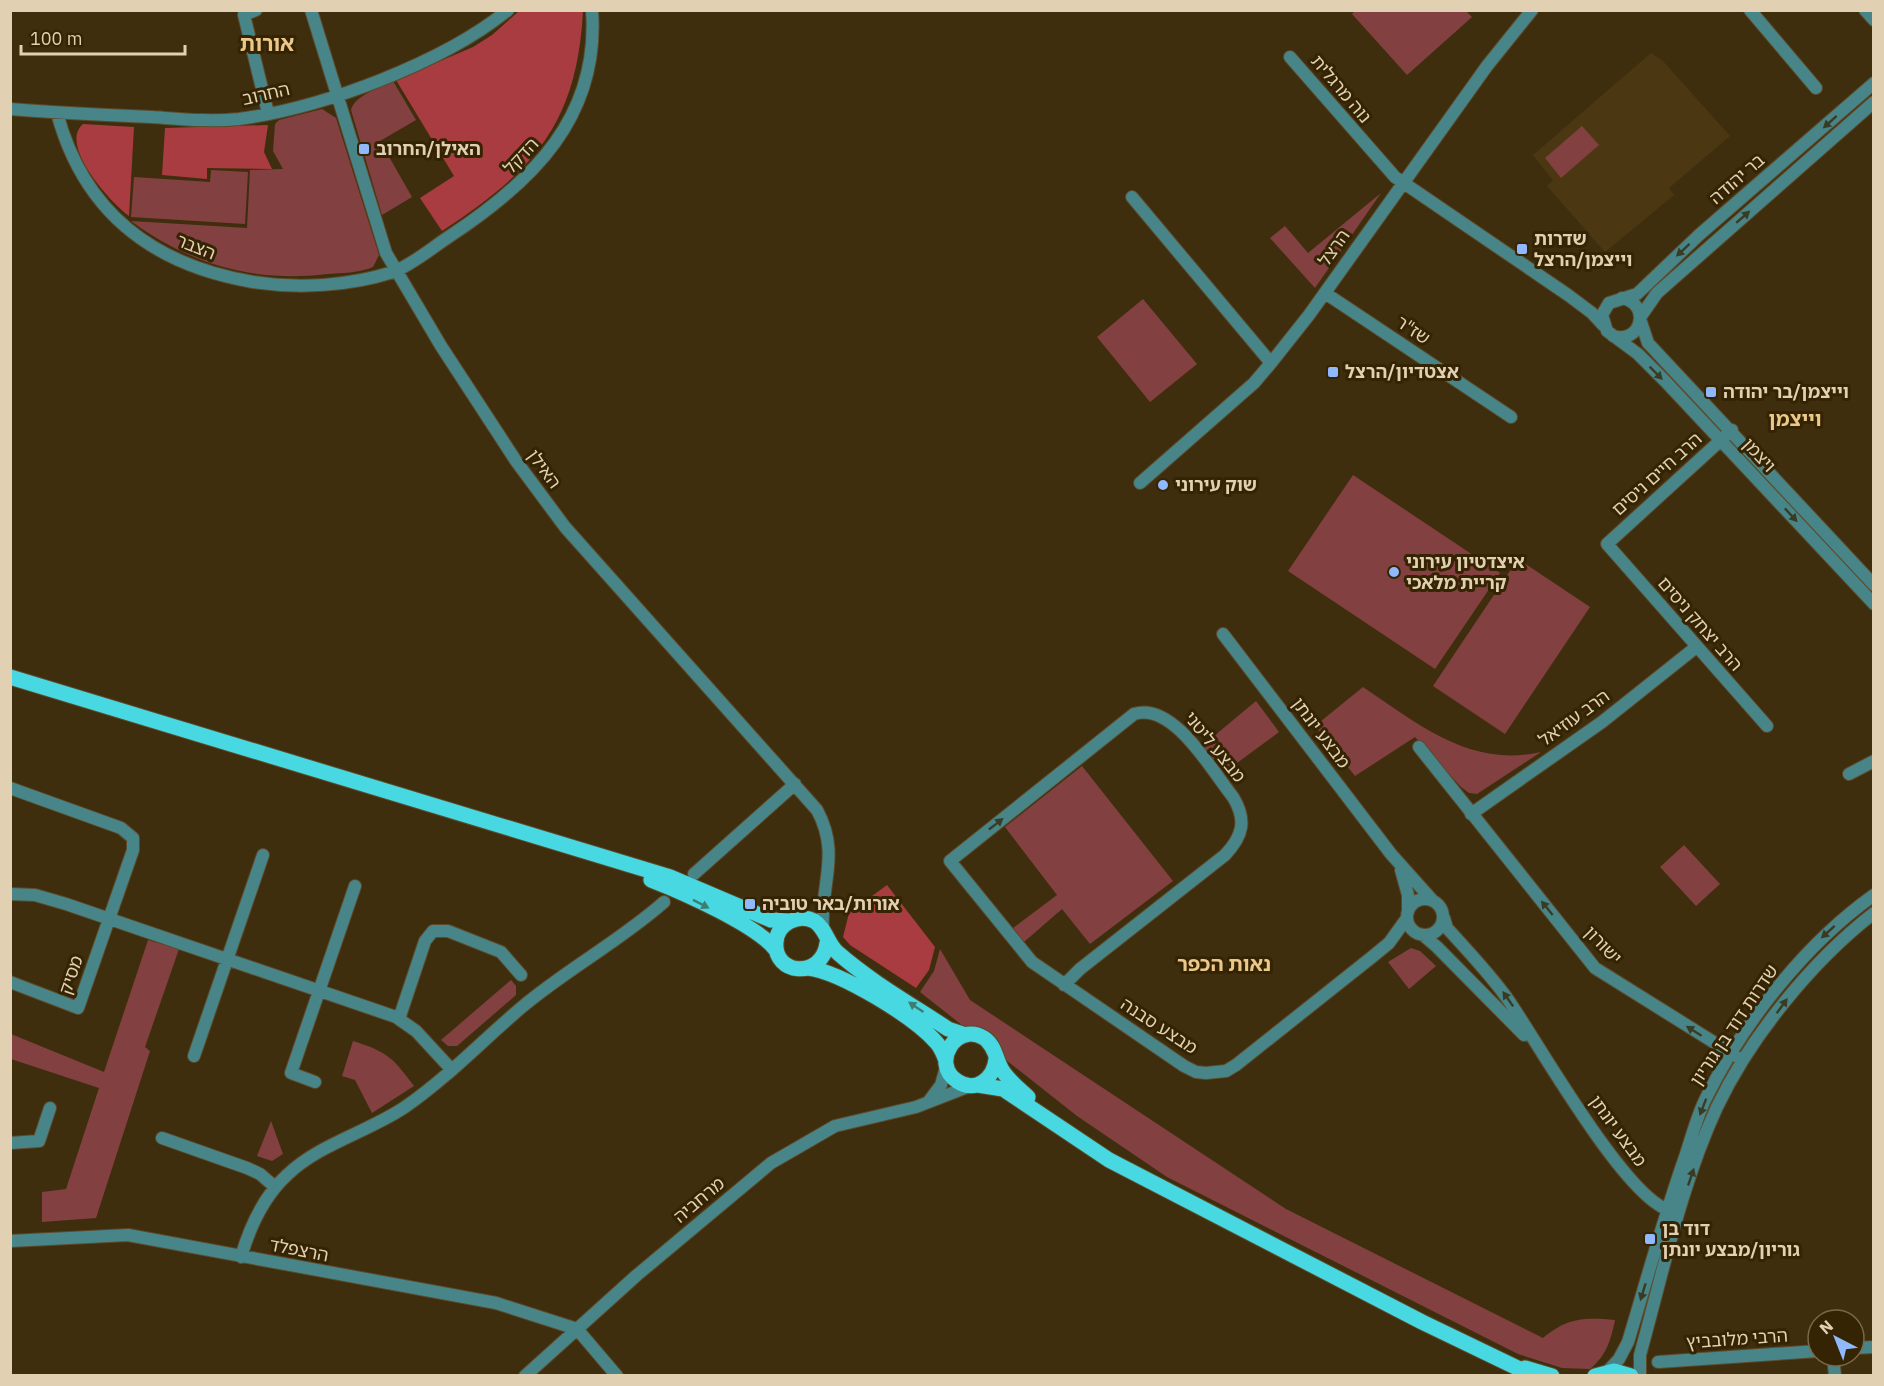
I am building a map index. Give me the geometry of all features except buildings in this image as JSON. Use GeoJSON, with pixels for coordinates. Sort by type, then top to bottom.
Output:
{"type":"FeatureCollection","features":[{"type":"Feature","properties":{"kind":"main road"},"geometry":{"type":"LineString","coordinates":[[10,677],[511,826],[670,877],[771,920],[814,921],[850,963],[956,1033],[983,1038],[995,1050],[996,1059],[991,1075],[974,1085]]}},
{"type":"Feature","properties":{"kind":"main road"},"geometry":{"type":"LineString","coordinates":[[511,826],[667,886],[749,928],[771,943],[780,958],[792,968],[830,972],[889,1006],[927,1033],[938,1043],[955,1080],[1003,1089],[1109,1160],[1422,1322],[1519,1366],[1552,1376]]}},
{"type":"Feature","properties":{"kind":"main road"},"geometry":{"type":"LineString","coordinates":[[776,950],[778,934],[795,920]]}},
{"type":"Feature","properties":{"kind":"main road"},"geometry":{"type":"LineString","coordinates":[[808,968],[822,959],[825,936]]}},
{"type":"Feature","properties":{"kind":"main road"},"geometry":{"type":"LineString","coordinates":[[946,1062],[952,1043],[966,1035]]}},
{"type":"Feature","properties":{"kind":"main road"},"geometry":{"type":"LineString","coordinates":[[996,1059],[1013,1083],[1062,1127]]}},
{"type":"Feature","properties":{"kind":"main road"},"geometry":{"type":"LineString","coordinates":[[1519,1366],[1534,1376]]}},
{"type":"Feature","properties":{"kind":"main road"},"geometry":{"type":"LineString","coordinates":[[1601,1374],[1631,1376]]}},
{"type":"Feature","properties":{"kind":"street"},"geometry":{"type":"LineString","coordinates":[[256,10],[244,15],[268,113]]}},
{"type":"Feature","properties":{"kind":"street","name":"האילן"},"geometry":{"type":"LineString","coordinates":[[311,10],[382,243],[396,271],[479,406],[549,506],[588,554],[817,810],[827,832],[831,863],[825,890],[825,936]]}},
{"type":"Feature","properties":{"kind":"street","name":"החרוב"},"geometry":{"type":"LineString","coordinates":[[10,109],[218,120],[268,113],[337,96],[378,81],[463,41],[508,10]]}},
{"type":"Feature","properties":{"kind":"street","name":"הדקל"},"geometry":{"type":"LineString","coordinates":[[396,271],[501,201],[551,151],[564,132],[584,83],[591,52],[592,10]]}},
{"type":"Feature","properties":{"kind":"street","name":"הרצל"},"geometry":{"type":"LineString","coordinates":[[1140,483],[1254,383],[1271,363],[1325,293],[1402,182],[1487,66],[1532,10]]}},
{"type":"Feature","properties":{"kind":"street"},"geometry":{"type":"LineString","coordinates":[[1750,10],[1816,88]]}},
{"type":"Feature","properties":{"kind":"street"},"geometry":{"type":"LineString","coordinates":[[1865,10],[1874,20]]}},
{"type":"Feature","properties":{"kind":"street","name":"נוה מרגלית"},"geometry":{"type":"LineString","coordinates":[[1290,57],[1365,145],[1402,182]]}},
{"type":"Feature","properties":{"kind":"street","name":"בר יהודה"},"geometry":{"type":"LineString","coordinates":[[1622,298],[1637,294],[1699,235],[1874,83]]}},
{"type":"Feature","properties":{"kind":"street","name":"בר יהודה"},"geometry":{"type":"LineString","coordinates":[[1641,319],[1657,293],[1874,102]]}},
{"type":"Feature","properties":{"kind":"street","name":"הצבר"},"geometry":{"type":"LineString","coordinates":[[57,112],[71,156],[95,196],[132,234],[187,265],[218,275],[280,285],[338,284],[396,271]]}},
{"type":"Feature","properties":{"kind":"street","name":"ויצמן"},"geometry":{"type":"LineString","coordinates":[[1402,182],[1592,313],[1610,333],[1638,354],[1872,599]]}},
{"type":"Feature","properties":{"kind":"street"},"geometry":{"type":"LineString","coordinates":[[1132,197],[1271,363]]}},
{"type":"Feature","properties":{"kind":"street","name":"שז\"ר"},"geometry":{"type":"LineString","coordinates":[[1325,293],[1511,417]]}},
{"type":"Feature","properties":{"kind":"street","name":"ויצמן"},"geometry":{"type":"LineString","coordinates":[[1568,295],[1595,303],[1609,303]]}},
{"type":"Feature","properties":{"kind":"street"},"geometry":{"type":"LineString","coordinates":[[1622,298],[1635,303],[1641,319],[1633,333],[1626,337],[1610,333],[1602,315],[1609,303],[1622,298]]}},
{"type":"Feature","properties":{"kind":"street","name":"ויצמן"},"geometry":{"type":"LineString","coordinates":[[1641,319],[1648,344],[1732,430],[1874,585]]}},
{"type":"Feature","properties":{"kind":"street","name":"הרב חיים ניסים"},"geometry":{"type":"LineString","coordinates":[[1606,544],[1732,430]]}},
{"type":"Feature","properties":{"kind":"street","name":"הרב יצחק ניסים"},"geometry":{"type":"LineString","coordinates":[[1606,544],[1695,648],[1767,726]]}},
{"type":"Feature","properties":{"kind":"street","name":"מבצע יונתן"},"geometry":{"type":"LineString","coordinates":[[1223,634],[1391,854],[1433,901]]}},
{"type":"Feature","properties":{"kind":"street","name":"הרב עוזיאל"},"geometry":{"type":"LineString","coordinates":[[1471,814],[1602,722],[1695,648]]}},
{"type":"Feature","properties":{"kind":"street","name":"מבצע ליטני"},"geometry":{"type":"LineString","coordinates":[[950,861],[1134,714],[1143,711],[1160,714],[1177,726],[1233,797],[1242,816],[1239,837],[1225,855],[1064,985]]}},
{"type":"Feature","properties":{"kind":"street","name":"ישורון"},"geometry":{"type":"LineString","coordinates":[[1419,747],[1594,968],[1745,1061]]}},
{"type":"Feature","properties":{"kind":"street"},"geometry":{"type":"LineString","coordinates":[[1849,774],[1874,761]]}},
{"type":"Feature","properties":{"kind":"street"},"geometry":{"type":"LineString","coordinates":[[694,874],[795,784]]}},
{"type":"Feature","properties":{"kind":"street"},"geometry":{"type":"LineString","coordinates":[[10,788],[121,828],[133,838],[132,850],[109,918]]}},
{"type":"Feature","properties":{"kind":"street","name":"מבצע יונתן"},"geometry":{"type":"LineString","coordinates":[[1391,854],[1406,885],[1407,915]]}},
{"type":"Feature","properties":{"kind":"street"},"geometry":{"type":"LineString","coordinates":[[194,1056],[263,855]]}},
{"type":"Feature","properties":{"kind":"street","name":"מבצע סבנה"},"geometry":{"type":"LineString","coordinates":[[950,861],[1022,952],[1044,972],[1196,1072],[1216,1073],[1243,1061],[1389,943],[1407,915]]}},
{"type":"Feature","properties":{"kind":"street"},"geometry":{"type":"LineString","coordinates":[[315,1082],[291,1073],[355,886]]}},
{"type":"Feature","properties":{"kind":"street","name":"האילן"},"geometry":{"type":"LineString","coordinates":[[795,920],[810,913],[825,890]]}},
{"type":"Feature","properties":{"kind":"street"},"geometry":{"type":"LineString","coordinates":[[10,894],[43,897],[109,918],[399,1018],[416,1031],[452,1070]]}},
{"type":"Feature","properties":{"kind":"street","name":"שדרות דוד בן גוריון"},"geometry":{"type":"LineString","coordinates":[[1601,1374],[1619,1359],[1628,1342],[1673,1211],[1705,1099],[1732,1054],[1796,965],[1833,928],[1874,895]]}},
{"type":"Feature","properties":{"kind":"street"},"geometry":{"type":"LineString","coordinates":[[1418,900],[1433,901],[1440,906],[1444,918],[1436,933],[1421,935],[1410,928],[1407,915],[1418,900]]}},
{"type":"Feature","properties":{"kind":"street"},"geometry":{"type":"LineString","coordinates":[[241,1257],[253,1222],[275,1187],[297,1165],[386,1119],[421,1096],[525,1005],[601,952],[664,902]]}},
{"type":"Feature","properties":{"kind":"street","name":"שדרות דוד בן גוריון"},"geometry":{"type":"LineString","coordinates":[[1641,1376],[1640,1355],[1673,1211],[1718,1106],[1745,1061],[1807,975],[1829,951],[1874,913]]}},
{"type":"Feature","properties":{"kind":"street","name":"מסיק"},"geometry":{"type":"LineString","coordinates":[[10,982],[78,1008],[109,918]]}},
{"type":"Feature","properties":{"kind":"street","name":"מבצע יונתן"},"geometry":{"type":"LineString","coordinates":[[1444,918],[1448,928],[1506,996],[1614,1161],[1631,1181],[1673,1211]]}},
{"type":"Feature","properties":{"kind":"street"},"geometry":{"type":"LineString","coordinates":[[399,1018],[425,941],[433,931],[448,931],[501,952],[521,975]]}},
{"type":"Feature","properties":{"kind":"street","name":"מבצע יונתן"},"geometry":{"type":"LineString","coordinates":[[1421,935],[1437,947],[1515,1024],[1563,1082]]}},
{"type":"Feature","properties":{"kind":"street","name":"מבצע סבנה"},"geometry":{"type":"LineString","coordinates":[[1372,957],[1404,939],[1421,935]]}},
{"type":"Feature","properties":{"kind":"street"},"geometry":{"type":"LineString","coordinates":[[927,1104],[941,1085],[946,1062]]}},
{"type":"Feature","properties":{"kind":"street","name":"מרחביה"},"geometry":{"type":"LineString","coordinates":[[525,1376],[771,1163],[835,1126],[927,1104],[974,1085]]}},
{"type":"Feature","properties":{"kind":"street"},"geometry":{"type":"LineString","coordinates":[[10,1143],[39,1141],[50,1108]]}},
{"type":"Feature","properties":{"kind":"street"},"geometry":{"type":"LineString","coordinates":[[162,1138],[248,1168],[260,1174],[275,1187]]}},
{"type":"Feature","properties":{"kind":"street","name":"הרצפלד"},"geometry":{"type":"LineString","coordinates":[[10,1241],[128,1235],[496,1303],[577,1329]]}},
{"type":"Feature","properties":{"kind":"street"},"geometry":{"type":"LineString","coordinates":[[577,1329],[617,1376]]}},
{"type":"Feature","properties":{"kind":"street","name":"הרבי מלובביץ"},"geometry":{"type":"LineString","coordinates":[[1658,1362],[1806,1352]]}},
{"type":"Feature","properties":{"kind":"shaded area"},"geometry":{"type":"Polygon","coordinates":[[[1356,10],[1466,11],[1472,17],[1407,75],[1352,14],[1356,10]]]}},
{"type":"Feature","properties":{"kind":"shaded area"},"geometry":{"type":"Polygon","coordinates":[[[519,11],[583,11],[579,51],[571,85],[560,115],[544,141],[525,165],[502,187],[442,231],[420,198],[454,176],[396,80],[473,47],[492,35],[519,11]]]}},
{"type":"Feature","properties":{"kind":"shaded area"},"geometry":{"type":"Polygon","coordinates":[[[1651,53],[1662,60],[1730,136],[1669,188],[1674,195],[1605,252],[1547,186],[1553,180],[1533,155],[1651,53]]]}},
{"type":"Feature","properties":{"kind":"shaded area"},"geometry":{"type":"Polygon","coordinates":[[[393,81],[416,120],[380,141],[412,197],[382,215],[351,110],[357,100],[393,81]]]}},
{"type":"Feature","properties":{"kind":"shaded area"},"geometry":{"type":"Polygon","coordinates":[[[322,109],[336,118],[379,255],[373,267],[350,272],[300,276],[248,273],[199,259],[176,249],[131,221],[247,228],[250,170],[283,169],[273,151],[275,124],[279,120],[322,109]]]}},
{"type":"Feature","properties":{"kind":"shaded area"},"geometry":{"type":"Polygon","coordinates":[[[83,124],[134,127],[129,216],[100,187],[82,159],[77,145],[77,133],[83,124]]]}},
{"type":"Feature","properties":{"kind":"shaded area"},"geometry":{"type":"Polygon","coordinates":[[[268,125],[264,152],[272,169],[207,168],[207,179],[162,175],[165,128],[268,125]]]}},
{"type":"Feature","properties":{"kind":"shaded area"},"geometry":{"type":"Polygon","coordinates":[[[1582,126],[1599,145],[1561,178],[1545,158],[1582,126]]]}},
{"type":"Feature","properties":{"kind":"shaded area"},"geometry":{"type":"Polygon","coordinates":[[[211,170],[248,172],[245,224],[131,217],[134,177],[210,182],[211,170]]]}},
{"type":"Feature","properties":{"kind":"shaded area"},"geometry":{"type":"Polygon","coordinates":[[[1381,193],[1315,288],[1270,238],[1285,226],[1308,253],[1381,193]]]}},
{"type":"Feature","properties":{"kind":"shaded area"},"geometry":{"type":"Polygon","coordinates":[[[1143,299],[1197,364],[1150,402],[1097,337],[1143,299]]]}},
{"type":"Feature","properties":{"kind":"shaded area","name":"איצדטיון עירוני קריית מלאכי"},"geometry":{"type":"Polygon","coordinates":[[[1353,475],[1500,573],[1435,669],[1288,571],[1353,475]]]}},
{"type":"Feature","properties":{"kind":"shaded area"},"geometry":{"type":"Polygon","coordinates":[[[1518,559],[1590,607],[1505,734],[1433,686],[1518,559]]]}},
{"type":"Feature","properties":{"kind":"shaded area"},"geometry":{"type":"Polygon","coordinates":[[[1363,687],[1425,728],[1468,748],[1491,754],[1515,755],[1541,752],[1477,794],[1469,793],[1461,787],[1415,737],[1355,776],[1315,726],[1363,687]]]}},
{"type":"Feature","properties":{"kind":"shaded area"},"geometry":{"type":"Polygon","coordinates":[[[1256,701],[1279,732],[1222,774],[1202,746],[1256,701]]]}},
{"type":"Feature","properties":{"kind":"shaded area"},"geometry":{"type":"Polygon","coordinates":[[[1082,766],[1173,881],[1090,944],[1062,909],[1024,942],[1013,928],[1057,895],[1005,827],[1082,766]]]}},
{"type":"Feature","properties":{"kind":"shaded area"},"geometry":{"type":"Polygon","coordinates":[[[1684,845],[1720,884],[1696,906],[1660,867],[1684,845]]]}},
{"type":"Feature","properties":{"kind":"shaded area"},"geometry":{"type":"Polygon","coordinates":[[[887,885],[935,947],[929,970],[916,988],[850,945],[843,937],[849,913],[887,885]]]}},
{"type":"Feature","properties":{"kind":"shaded area"},"geometry":{"type":"Polygon","coordinates":[[[148,940],[179,949],[145,1047],[150,1051],[96,1218],[42,1222],[42,1192],[66,1189],[99,1088],[11,1059],[11,1034],[104,1072],[148,940]]]}},
{"type":"Feature","properties":{"kind":"shaded area"},"geometry":{"type":"Polygon","coordinates":[[[1411,948],[1420,951],[1436,966],[1409,989],[1388,962],[1411,948]]]}},
{"type":"Feature","properties":{"kind":"shaded area"},"geometry":{"type":"Polygon","coordinates":[[[940,949],[970,1000],[1286,1209],[1543,1338],[1560,1326],[1576,1320],[1615,1320],[1610,1341],[1604,1353],[1590,1369],[1562,1368],[1518,1354],[1167,1177],[1077,1116],[920,992],[934,971],[940,949]]]}},
{"type":"Feature","properties":{"kind":"shaded area"},"geometry":{"type":"Polygon","coordinates":[[[511,980],[516,986],[516,995],[457,1046],[448,1046],[441,1040],[511,980]]]}},
{"type":"Feature","properties":{"kind":"shaded area"},"geometry":{"type":"Polygon","coordinates":[[[353,1041],[389,1057],[414,1086],[372,1113],[355,1080],[342,1076],[353,1041]]]}},
{"type":"Feature","properties":{"kind":"shaded area"},"geometry":{"type":"Polygon","coordinates":[[[271,1121],[283,1154],[272,1161],[257,1156],[271,1121]]]}},
{"type":"Feature","properties":{"kind":"place","name":"האילן/החרוב"},"geometry":{"type":"Point","coordinates":[364,149]}},
{"type":"Feature","properties":{"kind":"place","name":"שדרות וייצמן/הרצל"},"geometry":{"type":"Point","coordinates":[1522,249]}},
{"type":"Feature","properties":{"kind":"place","name":"אצטדיון/הרצל"},"geometry":{"type":"Point","coordinates":[1333,372]}},
{"type":"Feature","properties":{"kind":"place","name":"וייצמן/בר יהודה"},"geometry":{"type":"Point","coordinates":[1711,392]}},
{"type":"Feature","properties":{"kind":"place","name":"שוק עירוני"},"geometry":{"type":"Point","coordinates":[1163,485]}},
{"type":"Feature","properties":{"kind":"place","name":"איצדטיון עירוני קריית מלאכי"},"geometry":{"type":"Point","coordinates":[1394,572]}},
{"type":"Feature","properties":{"kind":"place","name":"אורות/באר טוביה"},"geometry":{"type":"Point","coordinates":[750,904]}},
{"type":"Feature","properties":{"kind":"place","name":"דוד בן גוריון/מבצע יונתן"},"geometry":{"type":"Point","coordinates":[1650,1239]}},
{"type":"Feature","properties":{"kind":"district","name":"אורות"},"geometry":{"type":"Point","coordinates":[267,44]}},
{"type":"Feature","properties":{"kind":"district","name":"וייצמן"},"geometry":{"type":"Point","coordinates":[1795,419]}},
{"type":"Feature","properties":{"kind":"district","name":"נאות הכפר"},"geometry":{"type":"Point","coordinates":[1224,964]}}]}
